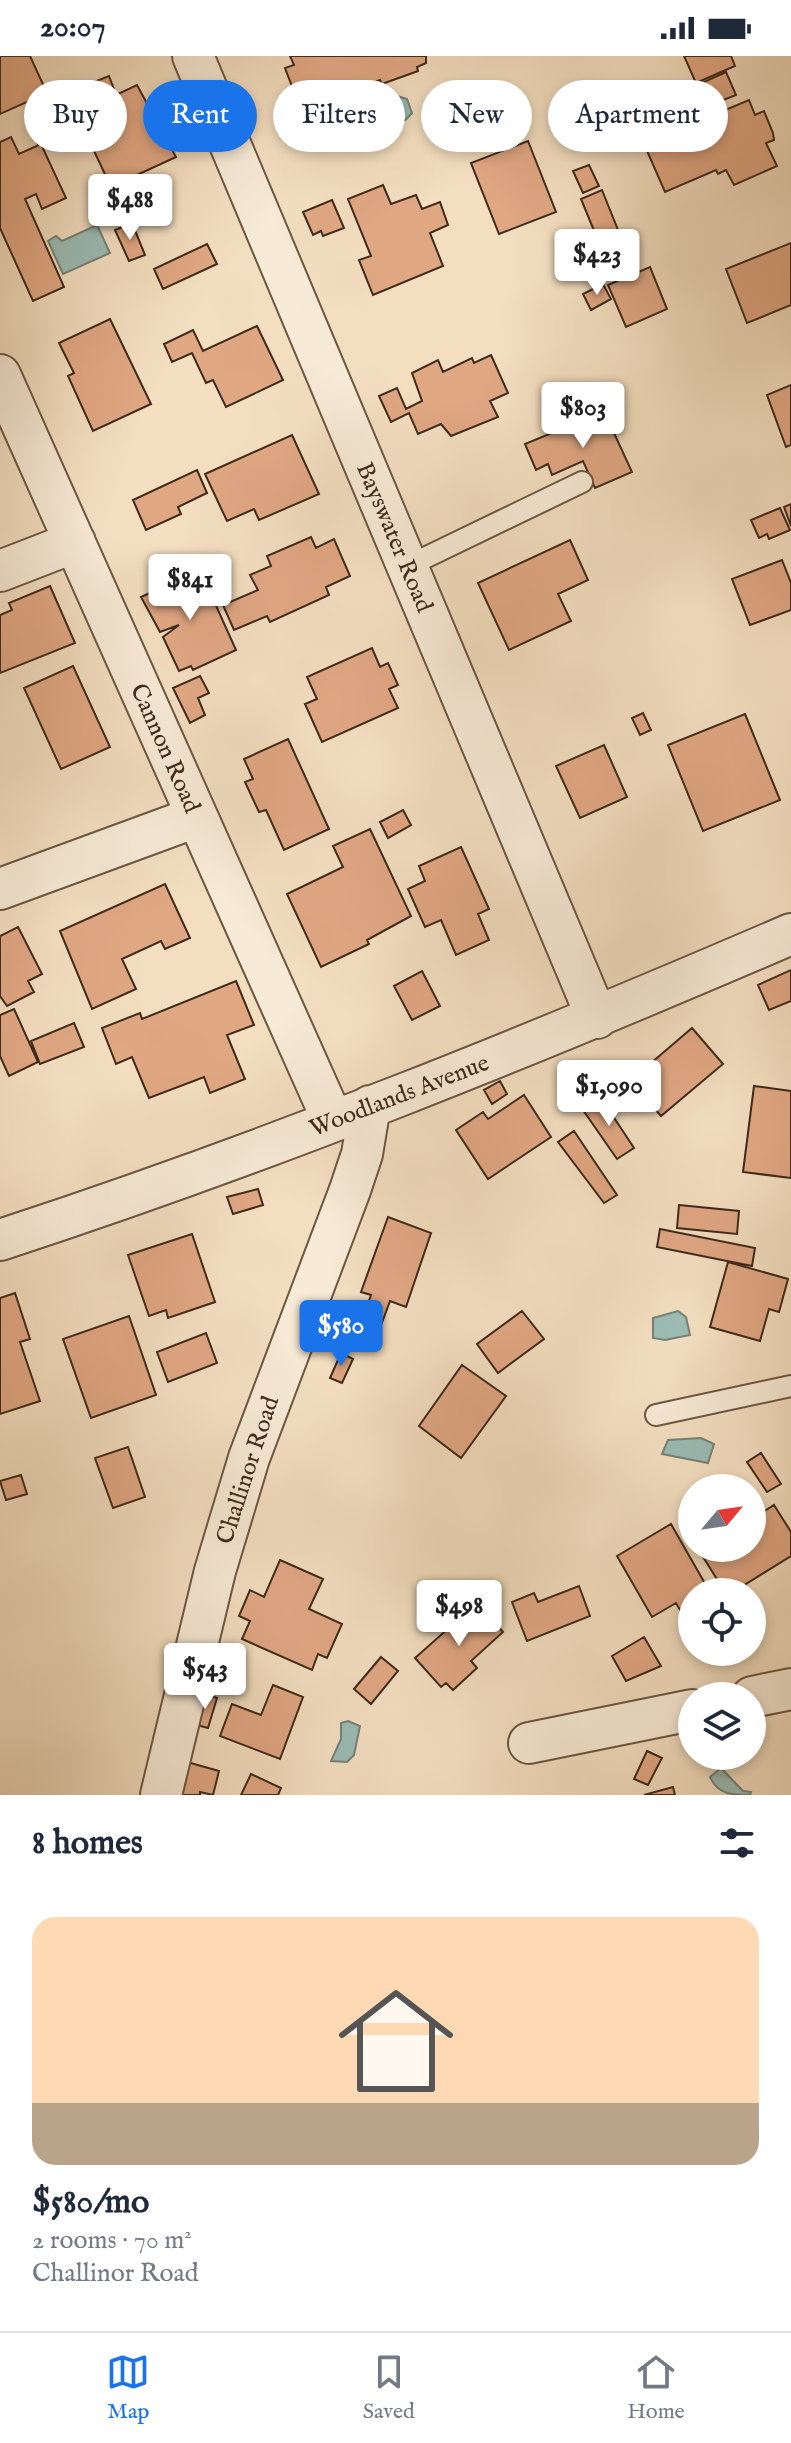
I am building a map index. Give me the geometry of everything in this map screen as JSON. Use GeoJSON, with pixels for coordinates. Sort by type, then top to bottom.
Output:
{"type":"FeatureCollection","features":[{"type":"Feature","properties":{"kind":"street","name":"Bayswater Road"},"geometry":{"type":"LineString","coordinates":[[193,56],[597,1018]]}},
{"type":"Feature","properties":{"kind":"street","name":"Cannon Road"},"geometry":{"type":"LineString","coordinates":[[0,375],[333,1121]]}},
{"type":"Feature","properties":{"kind":"street"},"geometry":{"type":"LineString","coordinates":[[0,571],[75,542]]}},
{"type":"Feature","properties":{"kind":"street"},"geometry":{"type":"LineString","coordinates":[[0,889],[196,817]]}},
{"type":"Feature","properties":{"kind":"street","name":"Woodlands Avenue"},"geometry":{"type":"LineString","coordinates":[[0,1240],[262,1149],[597,1018],[791,934]]}},
{"type":"Feature","properties":{"kind":"street","name":"Challinor Road"},"geometry":{"type":"LineString","coordinates":[[161,1795],[215,1571],[249,1458],[350,1190],[362,1154],[370,1106]]}},
{"type":"Feature","properties":{"kind":"street"},"geometry":{"type":"LineString","coordinates":[[766,1694],[791,1689]]}},
{"type":"Feature","properties":{"kind":"street"},"geometry":{"type":"LineString","coordinates":[[529,1743],[678,1713]]}},
{"type":"Feature","properties":{"kind":"lane"},"geometry":{"type":"LineString","coordinates":[[408,566],[582,482]]}},
{"type":"Feature","properties":{"kind":"lane"},"geometry":{"type":"LineString","coordinates":[[656,1415],[791,1386]]}},
{"type":"Feature","properties":{"kind":"water"},"geometry":{"type":"Polygon","coordinates":[[[405,98],[407,99],[412,113],[405,119],[405,98]]]}},
{"type":"Feature","properties":{"kind":"water"},"geometry":{"type":"Polygon","coordinates":[[[97,225],[110,253],[63,274],[48,241],[56,236],[62,241],[97,225]]]}},
{"type":"Feature","properties":{"kind":"water"},"geometry":{"type":"Polygon","coordinates":[[[678,1311],[686,1317],[690,1335],[665,1340],[653,1338],[653,1318],[678,1311]]]}},
{"type":"Feature","properties":{"kind":"water"},"geometry":{"type":"Polygon","coordinates":[[[701,1438],[714,1444],[708,1463],[662,1454],[668,1440],[701,1438]]]}},
{"type":"Feature","properties":{"kind":"water"},"geometry":{"type":"Polygon","coordinates":[[[348,1721],[360,1726],[354,1755],[347,1762],[331,1761],[341,1739],[341,1723],[348,1721]]]}},
{"type":"Feature","properties":{"kind":"water"},"geometry":{"type":"Polygon","coordinates":[[[723,1770],[743,1791],[751,1792],[750,1795],[722,1791],[710,1777],[723,1770]]]}},
{"type":"Feature","properties":{"kind":"building"},"geometry":{"type":"Polygon","coordinates":[[[0,56],[30,56],[41,80],[24,80],[24,103],[0,114],[0,56]]]}},
{"type":"Feature","properties":{"kind":"building"},"geometry":{"type":"Polygon","coordinates":[[[290,56],[426,56],[426,63],[417,67],[418,71],[393,80],[290,80],[285,68],[294,65],[290,56]]]}},
{"type":"Feature","properties":{"kind":"building"},"geometry":{"type":"Polygon","coordinates":[[[684,56],[731,56],[735,66],[703,80],[695,80],[684,56]]]}},
{"type":"Feature","properties":{"kind":"building"},"geometry":{"type":"Polygon","coordinates":[[[726,72],[736,95],[728,98],[728,80],[708,80],[726,72]]]}},
{"type":"Feature","properties":{"kind":"building"},"geometry":{"type":"Polygon","coordinates":[[[137,85],[143,96],[143,152],[173,152],[176,157],[111,187],[94,152],[127,152],[127,90],[137,85]]]}},
{"type":"Feature","properties":{"kind":"building"},"geometry":{"type":"Polygon","coordinates":[[[749,100],[755,115],[764,111],[774,140],[766,143],[777,166],[734,185],[726,170],[718,174],[716,170],[665,192],[648,152],[728,152],[728,109],[749,100]]]}},
{"type":"Feature","properties":{"kind":"building"},"geometry":{"type":"Polygon","coordinates":[[[11,137],[19,154],[45,152],[66,198],[42,209],[36,194],[25,199],[64,287],[33,301],[0,228],[0,142],[11,137]]]}},
{"type":"Feature","properties":{"kind":"building"},"geometry":{"type":"Polygon","coordinates":[[[532,151],[556,212],[499,234],[471,163],[500,152],[532,151]]]}},
{"type":"Feature","properties":{"kind":"building"},"geometry":{"type":"Polygon","coordinates":[[[589,165],[599,186],[583,193],[573,171],[589,165]]]}},
{"type":"Feature","properties":{"kind":"building"},"geometry":{"type":"Polygon","coordinates":[[[383,185],[391,204],[416,195],[422,209],[440,202],[448,225],[430,233],[443,266],[373,295],[359,260],[371,256],[348,199],[383,185]]]}},
{"type":"Feature","properties":{"kind":"building"},"geometry":{"type":"Polygon","coordinates":[[[602,190],[618,230],[597,238],[581,199],[602,190]]]}},
{"type":"Feature","properties":{"kind":"building"},"geometry":{"type":"Polygon","coordinates":[[[332,200],[344,228],[323,236],[321,231],[313,235],[303,212],[332,200]]]}},
{"type":"Feature","properties":{"kind":"building"},"geometry":{"type":"Polygon","coordinates":[[[132,223],[145,255],[129,261],[115,230],[132,223]]]}},
{"type":"Feature","properties":{"kind":"building"},"geometry":{"type":"Polygon","coordinates":[[[791,243],[791,305],[747,323],[726,269],[791,243]]]}},
{"type":"Feature","properties":{"kind":"building"},"geometry":{"type":"Polygon","coordinates":[[[207,244],[217,264],[163,289],[154,269],[207,244]]]}},
{"type":"Feature","properties":{"kind":"building"},"geometry":{"type":"Polygon","coordinates":[[[650,267],[667,309],[626,327],[608,285],[650,267]]]}},
{"type":"Feature","properties":{"kind":"building"},"geometry":{"type":"Polygon","coordinates":[[[603,284],[611,299],[591,310],[583,294],[603,284]]]}},
{"type":"Feature","properties":{"kind":"building"},"geometry":{"type":"Polygon","coordinates":[[[110,319],[151,404],[93,431],[68,376],[74,373],[59,343],[110,319]]]}},
{"type":"Feature","properties":{"kind":"building"},"geometry":{"type":"Polygon","coordinates":[[[257,326],[283,380],[226,407],[213,380],[206,383],[192,353],[172,362],[164,344],[193,330],[203,351],[257,326]]]}},
{"type":"Feature","properties":{"kind":"building"},"geometry":{"type":"Polygon","coordinates":[[[491,355],[508,393],[490,401],[498,417],[451,436],[441,424],[418,434],[409,413],[391,422],[379,396],[397,388],[406,409],[422,401],[412,373],[438,360],[443,372],[472,358],[474,363],[491,355]]]}},
{"type":"Feature","properties":{"kind":"building"},"geometry":{"type":"Polygon","coordinates":[[[791,385],[791,445],[786,447],[767,395],[791,385]]]}},
{"type":"Feature","properties":{"kind":"building"},"geometry":{"type":"Polygon","coordinates":[[[602,407],[632,472],[595,488],[583,461],[552,475],[548,464],[536,470],[525,444],[588,418],[586,414],[602,407]]]}},
{"type":"Feature","properties":{"kind":"building"},"geometry":{"type":"Polygon","coordinates":[[[292,435],[319,494],[259,520],[254,509],[227,521],[205,474],[292,435]]]}},
{"type":"Feature","properties":{"kind":"building"},"geometry":{"type":"Polygon","coordinates":[[[197,470],[207,493],[178,507],[181,514],[146,530],[133,500],[197,470]]]}},
{"type":"Feature","properties":{"kind":"building"},"geometry":{"type":"Polygon","coordinates":[[[791,504],[791,526],[784,507],[791,504]]]}},
{"type":"Feature","properties":{"kind":"building"},"geometry":{"type":"Polygon","coordinates":[[[780,508],[790,530],[769,539],[767,534],[759,538],[751,520],[780,508]]]}},
{"type":"Feature","properties":{"kind":"building"},"geometry":{"type":"Polygon","coordinates":[[[311,537],[316,548],[334,539],[350,576],[326,587],[329,595],[270,622],[267,616],[234,630],[223,605],[258,590],[250,575],[271,566],[267,556],[311,537]]]}},
{"type":"Feature","properties":{"kind":"building"},"geometry":{"type":"Polygon","coordinates":[[[570,540],[588,580],[558,594],[571,621],[509,650],[478,583],[570,540]]]}},
{"type":"Feature","properties":{"kind":"building"},"geometry":{"type":"Polygon","coordinates":[[[782,560],[791,583],[791,610],[750,625],[732,579],[782,560]]]}},
{"type":"Feature","properties":{"kind":"building"},"geometry":{"type":"Polygon","coordinates":[[[200,570],[236,650],[193,670],[191,666],[179,671],[163,637],[179,625],[160,632],[141,597],[200,570]]]}},
{"type":"Feature","properties":{"kind":"building"},"geometry":{"type":"Polygon","coordinates":[[[50,586],[75,643],[0,673],[0,615],[12,610],[9,603],[50,586]]]}},
{"type":"Feature","properties":{"kind":"building"},"geometry":{"type":"Polygon","coordinates":[[[372,648],[380,667],[388,663],[398,685],[389,689],[398,708],[322,742],[305,704],[317,699],[307,677],[372,648]]]}},
{"type":"Feature","properties":{"kind":"building"},"geometry":{"type":"Polygon","coordinates":[[[73,666],[110,747],[61,769],[24,688],[73,666]]]}},
{"type":"Feature","properties":{"kind":"building"},"geometry":{"type":"Polygon","coordinates":[[[200,676],[209,693],[198,698],[205,715],[190,723],[173,688],[200,676]]]}},
{"type":"Feature","properties":{"kind":"building"},"geometry":{"type":"Polygon","coordinates":[[[643,713],[651,730],[640,735],[632,718],[643,713]]]}},
{"type":"Feature","properties":{"kind":"building"},"geometry":{"type":"Polygon","coordinates":[[[745,714],[780,800],[703,831],[668,745],[745,714]]]}},
{"type":"Feature","properties":{"kind":"building"},"geometry":{"type":"Polygon","coordinates":[[[288,739],[329,829],[284,850],[266,810],[259,812],[245,782],[253,779],[244,759],[288,739]]]}},
{"type":"Feature","properties":{"kind":"building"},"geometry":{"type":"Polygon","coordinates":[[[604,745],[627,797],[580,818],[556,766],[604,745]]]}},
{"type":"Feature","properties":{"kind":"building"},"geometry":{"type":"Polygon","coordinates":[[[403,810],[411,825],[388,838],[380,822],[403,810]]]}},
{"type":"Feature","properties":{"kind":"building"},"geometry":{"type":"Polygon","coordinates":[[[370,829],[411,916],[367,940],[369,944],[321,967],[287,894],[343,867],[333,846],[370,829]]]}},
{"type":"Feature","properties":{"kind":"building"},"geometry":{"type":"Polygon","coordinates":[[[461,847],[489,909],[478,914],[489,940],[456,955],[441,920],[425,927],[408,889],[425,881],[419,866],[461,847]]]}},
{"type":"Feature","properties":{"kind":"building"},"geometry":{"type":"Polygon","coordinates":[[[165,884],[190,938],[165,949],[161,941],[122,959],[136,989],[92,1009],[60,931],[165,884]]]}},
{"type":"Feature","properties":{"kind":"building"},"geometry":{"type":"Polygon","coordinates":[[[18,927],[42,974],[28,981],[34,992],[7,1006],[0,996],[0,936],[18,927]]]}},
{"type":"Feature","properties":{"kind":"building"},"geometry":{"type":"Polygon","coordinates":[[[791,970],[791,1001],[769,1010],[758,985],[791,970]]]}},
{"type":"Feature","properties":{"kind":"building"},"geometry":{"type":"Polygon","coordinates":[[[422,971],[440,1006],[412,1020],[394,986],[422,971]]]}},
{"type":"Feature","properties":{"kind":"building"},"geometry":{"type":"Polygon","coordinates":[[[236,981],[254,1025],[227,1035],[245,1079],[210,1093],[204,1077],[149,1098],[132,1057],[116,1064],[102,1028],[140,1013],[142,1019],[236,981]]]}},
{"type":"Feature","properties":{"kind":"building"},"geometry":{"type":"Polygon","coordinates":[[[14,1009],[38,1062],[9,1076],[0,1056],[0,1015],[14,1009]]]}},
{"type":"Feature","properties":{"kind":"building"},"geometry":{"type":"Polygon","coordinates":[[[74,1023],[84,1047],[40,1064],[31,1041],[74,1023]]]}},
{"type":"Feature","properties":{"kind":"building"},"geometry":{"type":"Polygon","coordinates":[[[692,1028],[723,1064],[661,1116],[630,1081],[692,1028]]]}},
{"type":"Feature","properties":{"kind":"building"},"geometry":{"type":"Polygon","coordinates":[[[500,1081],[507,1094],[492,1104],[484,1090],[500,1081]]]}},
{"type":"Feature","properties":{"kind":"building"},"geometry":{"type":"Polygon","coordinates":[[[754,1086],[791,1091],[791,1178],[743,1172],[754,1086]]]}},
{"type":"Feature","properties":{"kind":"building"},"geometry":{"type":"Polygon","coordinates":[[[524,1095],[551,1137],[488,1179],[456,1130],[483,1112],[488,1119],[524,1095]]]}},
{"type":"Feature","properties":{"kind":"building"},"geometry":{"type":"Polygon","coordinates":[[[601,1098],[634,1148],[617,1159],[583,1110],[601,1098]]]}},
{"type":"Feature","properties":{"kind":"building"},"geometry":{"type":"Polygon","coordinates":[[[574,1131],[617,1195],[604,1203],[558,1142],[574,1131]]]}},
{"type":"Feature","properties":{"kind":"building"},"geometry":{"type":"Polygon","coordinates":[[[258,1189],[263,1205],[233,1214],[227,1197],[258,1189]]]}},
{"type":"Feature","properties":{"kind":"building"},"geometry":{"type":"Polygon","coordinates":[[[679,1205],[739,1211],[737,1234],[677,1228],[679,1205]]]}},
{"type":"Feature","properties":{"kind":"building"},"geometry":{"type":"Polygon","coordinates":[[[388,1217],[431,1233],[406,1307],[390,1301],[380,1328],[362,1321],[371,1295],[361,1292],[388,1217]]]}},
{"type":"Feature","properties":{"kind":"building"},"geometry":{"type":"Polygon","coordinates":[[[660,1229],[755,1248],[752,1266],[657,1247],[660,1229]]]}},
{"type":"Feature","properties":{"kind":"building"},"geometry":{"type":"Polygon","coordinates":[[[192,1234],[215,1302],[168,1318],[166,1310],[149,1316],[128,1255],[192,1234]]]}},
{"type":"Feature","properties":{"kind":"building"},"geometry":{"type":"Polygon","coordinates":[[[728,1262],[788,1279],[779,1312],[769,1309],[760,1341],[710,1327],[728,1262]]]}},
{"type":"Feature","properties":{"kind":"building"},"geometry":{"type":"Polygon","coordinates":[[[15,1293],[30,1339],[20,1342],[40,1401],[0,1414],[0,1298],[15,1293]]]}},
{"type":"Feature","properties":{"kind":"building"},"geometry":{"type":"Polygon","coordinates":[[[522,1311],[544,1339],[498,1373],[477,1344],[522,1311]]]}},
{"type":"Feature","properties":{"kind":"building"},"geometry":{"type":"Polygon","coordinates":[[[129,1316],[156,1395],[91,1418],[63,1339],[129,1316]]]}},
{"type":"Feature","properties":{"kind":"building"},"geometry":{"type":"Polygon","coordinates":[[[206,1333],[217,1363],[168,1382],[157,1352],[206,1333]]]}},
{"type":"Feature","properties":{"kind":"building"},"geometry":{"type":"Polygon","coordinates":[[[341,1353],[353,1359],[342,1383],[330,1378],[341,1353]]]}},
{"type":"Feature","properties":{"kind":"building"},"geometry":{"type":"Polygon","coordinates":[[[462,1365],[506,1396],[461,1458],[419,1426],[462,1365]]]}},
{"type":"Feature","properties":{"kind":"building"},"geometry":{"type":"Polygon","coordinates":[[[128,1447],[145,1497],[113,1508],[95,1458],[128,1447]]]}},
{"type":"Feature","properties":{"kind":"building"},"geometry":{"type":"Polygon","coordinates":[[[761,1453],[781,1484],[767,1492],[766,1474],[755,1474],[747,1462],[761,1453]]]}},
{"type":"Feature","properties":{"kind":"building"},"geometry":{"type":"Polygon","coordinates":[[[21,1475],[27,1494],[6,1500],[0,1481],[21,1475]]]}},
{"type":"Feature","properties":{"kind":"building"},"geometry":{"type":"Polygon","coordinates":[[[774,1505],[791,1532],[791,1556],[756,1578],[716,1578],[706,1562],[766,1562],[766,1510],[774,1505]]]}},
{"type":"Feature","properties":{"kind":"building"},"geometry":{"type":"Polygon","coordinates":[[[671,1524],[678,1536],[678,1562],[693,1562],[702,1578],[678,1578],[678,1606],[676,1603],[652,1617],[617,1556],[671,1524]]]}},
{"type":"Feature","properties":{"kind":"building"},"geometry":{"type":"Polygon","coordinates":[[[280,1560],[323,1579],[309,1609],[342,1624],[327,1658],[318,1654],[312,1670],[242,1639],[250,1621],[239,1616],[250,1590],[264,1597],[280,1560]]]}},
{"type":"Feature","properties":{"kind":"building"},"geometry":{"type":"Polygon","coordinates":[[[579,1586],[590,1616],[527,1641],[512,1602],[534,1593],[538,1602],[579,1586]]]}},
{"type":"Feature","properties":{"kind":"building"},"geometry":{"type":"Polygon","coordinates":[[[477,1603],[503,1632],[471,1661],[477,1668],[453,1690],[446,1683],[441,1687],[415,1658],[477,1603]]]}},
{"type":"Feature","properties":{"kind":"building"},"geometry":{"type":"Polygon","coordinates":[[[644,1637],[661,1666],[626,1681],[612,1656],[644,1637]]]}},
{"type":"Feature","properties":{"kind":"building"},"geometry":{"type":"Polygon","coordinates":[[[381,1657],[398,1671],[371,1704],[354,1689],[381,1657]]]}},
{"type":"Feature","properties":{"kind":"building"},"geometry":{"type":"Polygon","coordinates":[[[273,1685],[303,1697],[280,1759],[220,1736],[232,1704],[261,1715],[273,1685]]]}},
{"type":"Feature","properties":{"kind":"building"},"geometry":{"type":"Polygon","coordinates":[[[201,1693],[217,1698],[208,1728],[193,1724],[201,1693]]]}},
{"type":"Feature","properties":{"kind":"building"},"geometry":{"type":"Polygon","coordinates":[[[647,1751],[662,1758],[648,1785],[634,1779],[647,1751]]]}},
{"type":"Feature","properties":{"kind":"building"},"geometry":{"type":"Polygon","coordinates":[[[187,1762],[219,1771],[213,1795],[200,1792],[200,1795],[172,1795],[187,1762]]]}},
{"type":"Feature","properties":{"kind":"building"},"geometry":{"type":"Polygon","coordinates":[[[251,1774],[281,1788],[278,1795],[241,1795],[251,1774]]]}},
{"type":"Feature","properties":{"kind":"building"},"geometry":{"type":"Polygon","coordinates":[[[673,1787],[675,1795],[644,1795],[673,1787]]]}}]}
